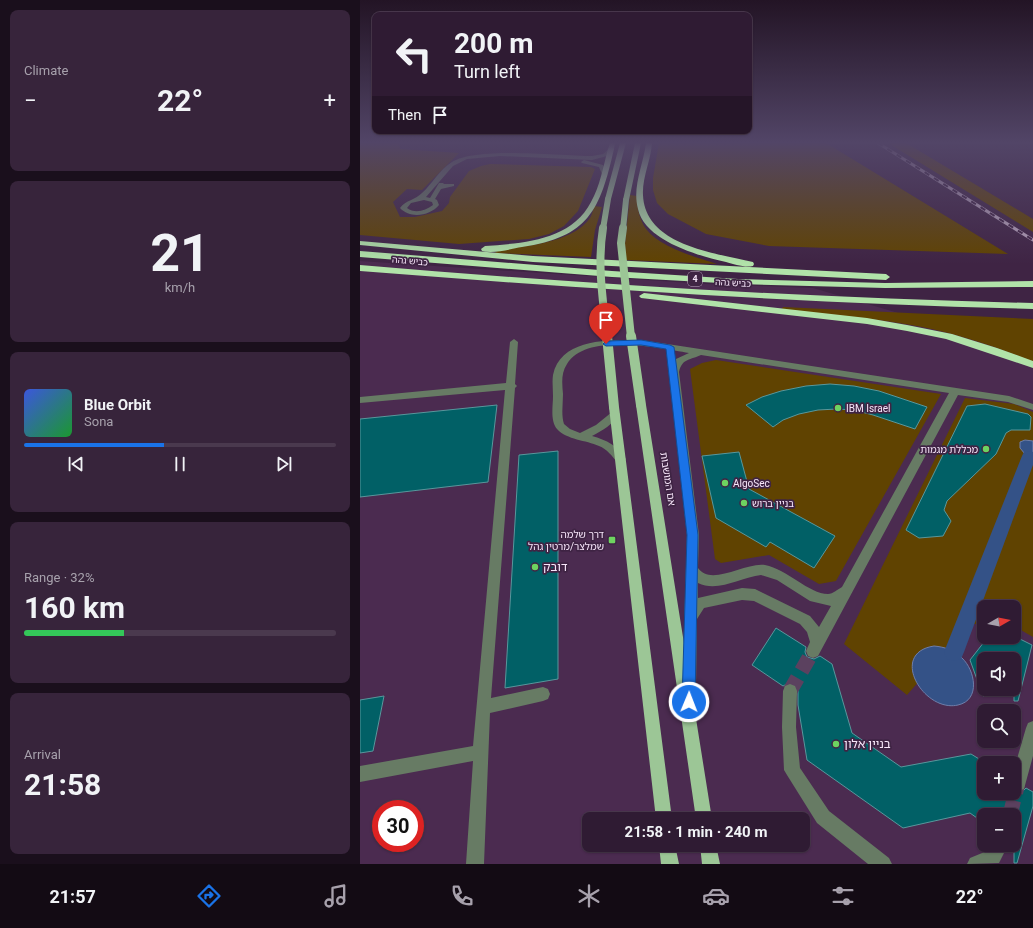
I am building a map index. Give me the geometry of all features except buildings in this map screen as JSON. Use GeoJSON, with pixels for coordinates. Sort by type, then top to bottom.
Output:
{"type":"FeatureCollection","features":[{"type":"Feature","properties":{"kind":"highway"},"geometry":{"type":"LineString","coordinates":[[448,251],[482,249],[531,243],[545,240],[570,230],[582,221],[593,206],[601,183]]}},
{"type":"Feature","properties":{"kind":"highway"},"geometry":{"type":"LineString","coordinates":[[641,183],[639,195],[640,204],[646,220],[664,236],[692,250],[729,261],[863,276]]}},
{"type":"Feature","properties":{"kind":"highway"},"geometry":{"type":"LineString","coordinates":[[360,243],[533,259],[1032,284]]}},
{"type":"Feature","properties":{"kind":"highway","name":"כביש גהה"},"geometry":{"type":"LineString","coordinates":[[360,254],[588,273],[671,278],[864,285],[1032,284]]}},
{"type":"Feature","properties":{"kind":"highway","name":"כביש גהה"},"geometry":{"type":"LineString","coordinates":[[360,268],[546,284],[927,304],[1033,306]]}},
{"type":"Feature","properties":{"kind":"highway"},"geometry":{"type":"LineString","coordinates":[[546,284],[894,326],[948,336],[993,350],[1033,365]]}},
{"type":"Feature","properties":{"kind":"main road"},"geometry":{"type":"LineString","coordinates":[[612,183],[601,233],[601,282],[614,411],[663,812]]}},
{"type":"Feature","properties":{"kind":"main road","name":"אם המושבות"},"geometry":{"type":"LineString","coordinates":[[630,183],[621,243],[630,329],[703,812]]}},
{"type":"Feature","properties":{"kind":"main road"},"geometry":{"type":"LineString","coordinates":[[668,852],[670,864]]}},
{"type":"Feature","properties":{"kind":"main road"},"geometry":{"type":"LineString","coordinates":[[709,852],[711,864]]}},
{"type":"Feature","properties":{"kind":"street"},"geometry":{"type":"LineString","coordinates":[[418,199],[433,183]]}},
{"type":"Feature","properties":{"kind":"street"},"geometry":{"type":"LineString","coordinates":[[432,199],[443,183]]}},
{"type":"Feature","properties":{"kind":"street"},"geometry":{"type":"LineString","coordinates":[[439,187],[452,185]]}},
{"type":"Feature","properties":{"kind":"street"},"geometry":{"type":"LineString","coordinates":[[418,199],[432,199],[436,203],[431,209],[416,213],[404,210],[402,208],[405,204],[418,199]]}},
{"type":"Feature","properties":{"kind":"street"},"geometry":{"type":"LineString","coordinates":[[475,864],[483,707],[512,386],[514,342]]}},
{"type":"Feature","properties":{"kind":"street"},"geometry":{"type":"LineString","coordinates":[[621,459],[608,446],[569,432],[561,427],[558,419],[558,375],[561,366],[574,351],[618,342],[641,343],[956,391],[1009,400],[1033,407]]}},
{"type":"Feature","properties":{"kind":"street"},"geometry":{"type":"LineString","coordinates":[[670,347],[693,535],[688,718]]}},
{"type":"Feature","properties":{"kind":"street"},"geometry":{"type":"LineString","coordinates":[[674,372],[675,366],[680,359],[691,355],[707,353]]}},
{"type":"Feature","properties":{"kind":"street"},"geometry":{"type":"LineString","coordinates":[[360,400],[512,386]]}},
{"type":"Feature","properties":{"kind":"street"},"geometry":{"type":"LineString","coordinates":[[690,624],[694,609],[698,604],[734,596],[749,594],[755,595],[805,620],[813,629],[815,646],[956,391]]}},
{"type":"Feature","properties":{"kind":"street"},"geometry":{"type":"LineString","coordinates":[[581,436],[593,432],[605,425],[614,411]]}},
{"type":"Feature","properties":{"kind":"street"},"geometry":{"type":"LineString","coordinates":[[691,568],[696,577],[705,581],[718,580],[760,570],[772,572],[815,597],[831,600],[846,591]]}},
{"type":"Feature","properties":{"kind":"street"},"geometry":{"type":"LineString","coordinates":[[790,691],[789,727],[792,770],[823,817],[883,864]]}},
{"type":"Feature","properties":{"kind":"street"},"geometry":{"type":"LineString","coordinates":[[483,707],[543,694]]}},
{"type":"Feature","properties":{"kind":"street"},"geometry":{"type":"LineString","coordinates":[[1021,772],[1032,732]]}},
{"type":"Feature","properties":{"kind":"street"},"geometry":{"type":"LineString","coordinates":[[360,774],[480,752]]}},
{"type":"Feature","properties":{"kind":"street"},"geometry":{"type":"LineString","coordinates":[[976,864],[993,857],[996,852]]}},
{"type":"Feature","properties":{"kind":"shaded area"},"geometry":{"type":"Polygon","coordinates":[[[360,183],[429,183],[422,190],[407,189],[393,202],[400,217],[415,217],[442,211],[449,203],[450,197],[460,183],[589,183],[578,211],[564,226],[549,234],[529,239],[459,244],[360,235],[360,183]]]}},
{"type":"Feature","properties":{"kind":"shaded area"},"geometry":{"type":"Polygon","coordinates":[[[653,183],[892,183],[1008,254],[769,246],[706,234],[668,214],[657,203],[653,190],[653,183]]]}},
{"type":"Feature","properties":{"kind":"shaded area"},"geometry":{"type":"Polygon","coordinates":[[[954,183],[973,183],[1033,219],[1033,232],[954,183]]]}},
{"type":"Feature","properties":{"kind":"shaded area"},"geometry":{"type":"Polygon","coordinates":[[[630,195],[637,196],[637,204],[642,223],[658,240],[678,250],[717,264],[626,260],[625,244],[630,195]]]}},
{"type":"Feature","properties":{"kind":"shaded area"},"geometry":{"type":"Polygon","coordinates":[[[594,206],[602,207],[595,230],[591,257],[495,253],[499,249],[535,245],[573,233],[583,226],[590,218],[594,206]]]}},
{"type":"Feature","properties":{"kind":"shaded area"},"geometry":{"type":"Polygon","coordinates":[[[360,261],[706,284],[813,288],[936,324],[1033,355],[1033,864],[360,864],[360,261]]]}},
{"type":"Feature","properties":{"kind":"shaded area"},"geometry":{"type":"Polygon","coordinates":[[[783,307],[1033,319],[1033,362],[987,344],[938,330],[874,319],[781,310],[783,307]]]}},
{"type":"Feature","properties":{"kind":"shaded area"},"geometry":{"type":"Polygon","coordinates":[[[716,360],[941,394],[836,581],[819,584],[769,555],[721,563],[715,559],[690,369],[702,363],[716,360]]]}},
{"type":"Feature","properties":{"kind":"shaded area"},"geometry":{"type":"Polygon","coordinates":[[[965,398],[1014,404],[1033,412],[1033,637],[1021,630],[1021,600],[977,600],[977,624],[969,624],[907,695],[844,644],[965,398]]]}},
{"type":"Feature","properties":{"kind":"water"},"geometry":{"type":"Polygon","coordinates":[[[1025,440],[1033,441],[1033,457],[1025,454],[1020,448],[1020,442],[1025,440]]]}},
{"type":"Feature","properties":{"kind":"water"},"geometry":{"type":"Polygon","coordinates":[[[934,646],[953,651],[967,663],[973,677],[974,684],[970,697],[965,702],[958,705],[945,705],[933,700],[923,692],[916,681],[912,670],[914,659],[920,651],[934,646]]]}},
{"type":"Feature","properties":{"kind":"waterway"},"geometry":{"type":"LineString","coordinates":[[954,652],[1029,456]]}},
{"type":"Feature","properties":{"kind":"tunnel"},"geometry":{"type":"LineString","coordinates":[[790,691],[813,651]]}},
{"type":"Feature","properties":{"kind":"tunnel"},"geometry":{"type":"LineString","coordinates":[[1012,808],[1014,800]]}},
{"type":"Feature","properties":{"kind":"railway"},"geometry":{"type":"LineString","coordinates":[[942,183],[1033,240]]}},
{"type":"Feature","properties":{"kind":"place","name":"IBM Israel"},"geometry":{"type":"Point","coordinates":[838,408]}},
{"type":"Feature","properties":{"kind":"place","name":"מכללת מגמות"},"geometry":{"type":"Point","coordinates":[986,449]}},
{"type":"Feature","properties":{"kind":"place","name":"AlgoSec"},"geometry":{"type":"Point","coordinates":[725,483]}},
{"type":"Feature","properties":{"kind":"place","name":"בניין ברוש"},"geometry":{"type":"Point","coordinates":[744,503]}},
{"type":"Feature","properties":{"kind":"place","name":"דרך שלמה שמלצר/מרטין גהל"},"geometry":{"type":"Point","coordinates":[612,540]}},
{"type":"Feature","properties":{"kind":"place","name":"דובק"},"geometry":{"type":"Point","coordinates":[535,567]}},
{"type":"Feature","properties":{"kind":"place","name":"בניין אלון"},"geometry":{"type":"Point","coordinates":[836,744]}},
{"type":"Feature","properties":{"kind":"route"},"geometry":{"type":"LineString","coordinates":[[606,344],[618,342],[641,343],[670,347],[693,535],[691,568],[689,702]]}}]}
